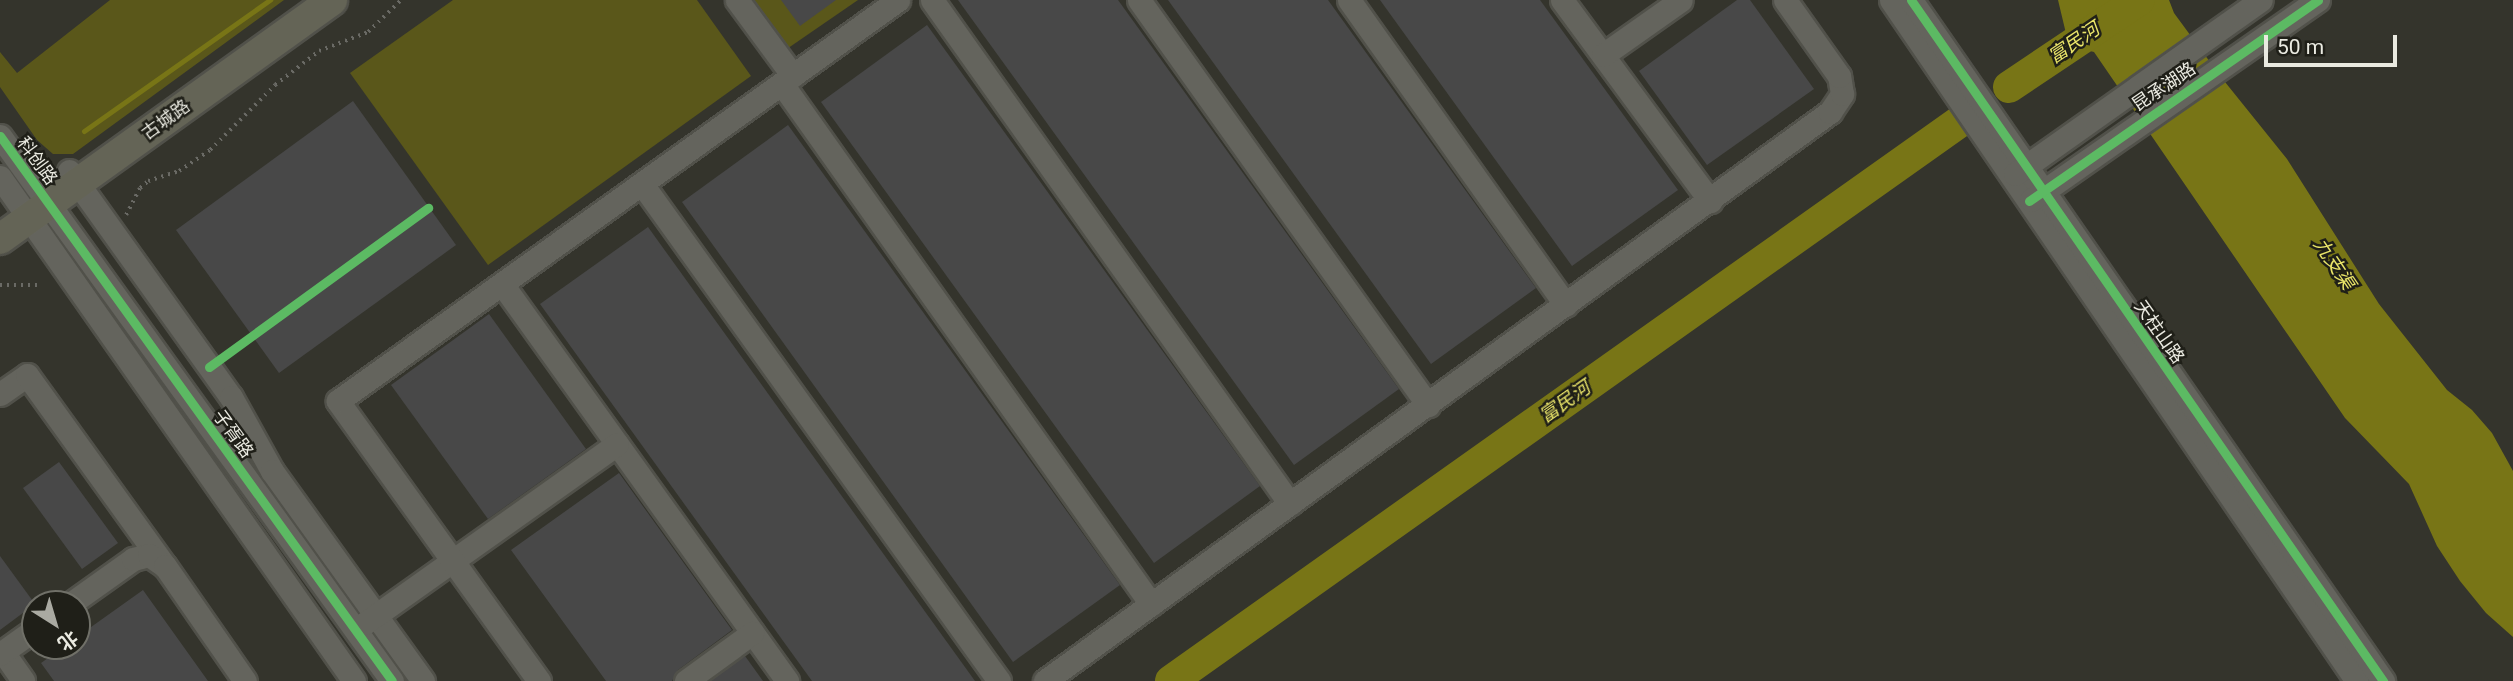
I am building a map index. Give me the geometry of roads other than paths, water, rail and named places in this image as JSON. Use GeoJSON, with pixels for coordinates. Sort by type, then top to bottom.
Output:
{"type":"FeatureCollection","features":[{"type":"Feature","properties":{"kind":"main road","name":"古城路"},"geometry":{"type":"LineString","coordinates":[[73,177],[307,0]]}},
{"type":"Feature","properties":{"kind":"main road","name":"古城路"},"geometry":{"type":"LineString","coordinates":[[0,239],[28,208],[332,0]]}},
{"type":"Feature","properties":{"kind":"street"},"geometry":{"type":"LineString","coordinates":[[737,0],[787,80],[1151,604]]}},
{"type":"Feature","properties":{"kind":"street"},"geometry":{"type":"LineString","coordinates":[[539,681],[338,401],[898,0]]}},
{"type":"Feature","properties":{"kind":"street"},"geometry":{"type":"LineString","coordinates":[[932,0],[1290,504]]}},
{"type":"Feature","properties":{"kind":"street"},"geometry":{"type":"LineString","coordinates":[[1139,0],[1428,405]]}},
{"type":"Feature","properties":{"kind":"street"},"geometry":{"type":"LineString","coordinates":[[1349,0],[1566,305]]}},
{"type":"Feature","properties":{"kind":"street"},"geometry":{"type":"LineString","coordinates":[[1562,0],[1710,201]]}},
{"type":"Feature","properties":{"kind":"street"},"geometry":{"type":"LineString","coordinates":[[1603,55],[1681,0]]}},
{"type":"Feature","properties":{"kind":"street"},"geometry":{"type":"LineString","coordinates":[[1045,681],[1830,113],[1842,94],[1839,76],[1785,0]]}},
{"type":"Feature","properties":{"kind":"street","name":"天柱山路"},"geometry":{"type":"LineString","coordinates":[[1891,0],[2019,172]]}},
{"type":"Feature","properties":{"kind":"street","name":"天柱山路"},"geometry":{"type":"LineString","coordinates":[[1911,0],[2019,172],[2357,681]]}},
{"type":"Feature","properties":{"kind":"street","name":"昆承湖路"},"geometry":{"type":"LineString","coordinates":[[2019,172],[2261,0]]}},
{"type":"Feature","properties":{"kind":"street","name":"昆承湖路"},"geometry":{"type":"LineString","coordinates":[[2036,197],[2318,0]]}},
{"type":"Feature","properties":{"kind":"street","name":"科创路"},"geometry":{"type":"LineString","coordinates":[[0,136],[28,208]]}},
{"type":"Feature","properties":{"kind":"street"},"geometry":{"type":"LineString","coordinates":[[0,177],[28,208],[355,681]]}},
{"type":"Feature","properties":{"kind":"street"},"geometry":{"type":"LineString","coordinates":[[73,177],[231,397],[272,471],[424,681]]}},
{"type":"Feature","properties":{"kind":"street"},"geometry":{"type":"LineString","coordinates":[[642,184],[999,681]]}},
{"type":"Feature","properties":{"kind":"street","name":"天柱山路"},"geometry":{"type":"LineString","coordinates":[[2036,197],[2383,681]]}},
{"type":"Feature","properties":{"kind":"street","name":"子胥路"},"geometry":{"type":"LineString","coordinates":[[28,208],[392,681]]}},
{"type":"Feature","properties":{"kind":"street"},"geometry":{"type":"LineString","coordinates":[[502,284],[787,681]]}},
{"type":"Feature","properties":{"kind":"street"},"geometry":{"type":"LineString","coordinates":[[0,394],[27,375],[245,681]]}},
{"type":"Feature","properties":{"kind":"street"},"geometry":{"type":"LineString","coordinates":[[355,630],[617,444]]}},
{"type":"Feature","properties":{"kind":"street"},"geometry":{"type":"LineString","coordinates":[[90,590],[133,559],[149,555],[165,566]]}},
{"type":"Feature","properties":{"kind":"street"},"geometry":{"type":"LineString","coordinates":[[685,681],[752,633]]}},
{"type":"Feature","properties":{"kind":"street"},"geometry":{"type":"LineString","coordinates":[[21,639],[1,653],[23,681]]}},
{"type":"Feature","properties":{"kind":"water","name":"九支渠"},"geometry":{"type":"Polygon","coordinates":[[[2058,0],[2169,0],[2174,13],[2221,77],[2287,159],[2379,304],[2447,390],[2472,410],[2492,433],[2513,471],[2513,637],[2486,613],[2460,581],[2437,546],[2409,484],[2345,418],[2094,52],[2069,46],[2058,0]]]}},
{"type":"Feature","properties":{"kind":"waterway"},"geometry":{"type":"LineString","coordinates":[[84,131],[270,0]]}},
{"type":"Feature","properties":{"kind":"waterway","name":"富民河"},"geometry":{"type":"LineString","coordinates":[[2009,87],[2139,0]]}},
{"type":"Feature","properties":{"kind":"waterway","name":"富民河"},"geometry":{"type":"LineString","coordinates":[[1171,681],[1959,122]]}}]}
